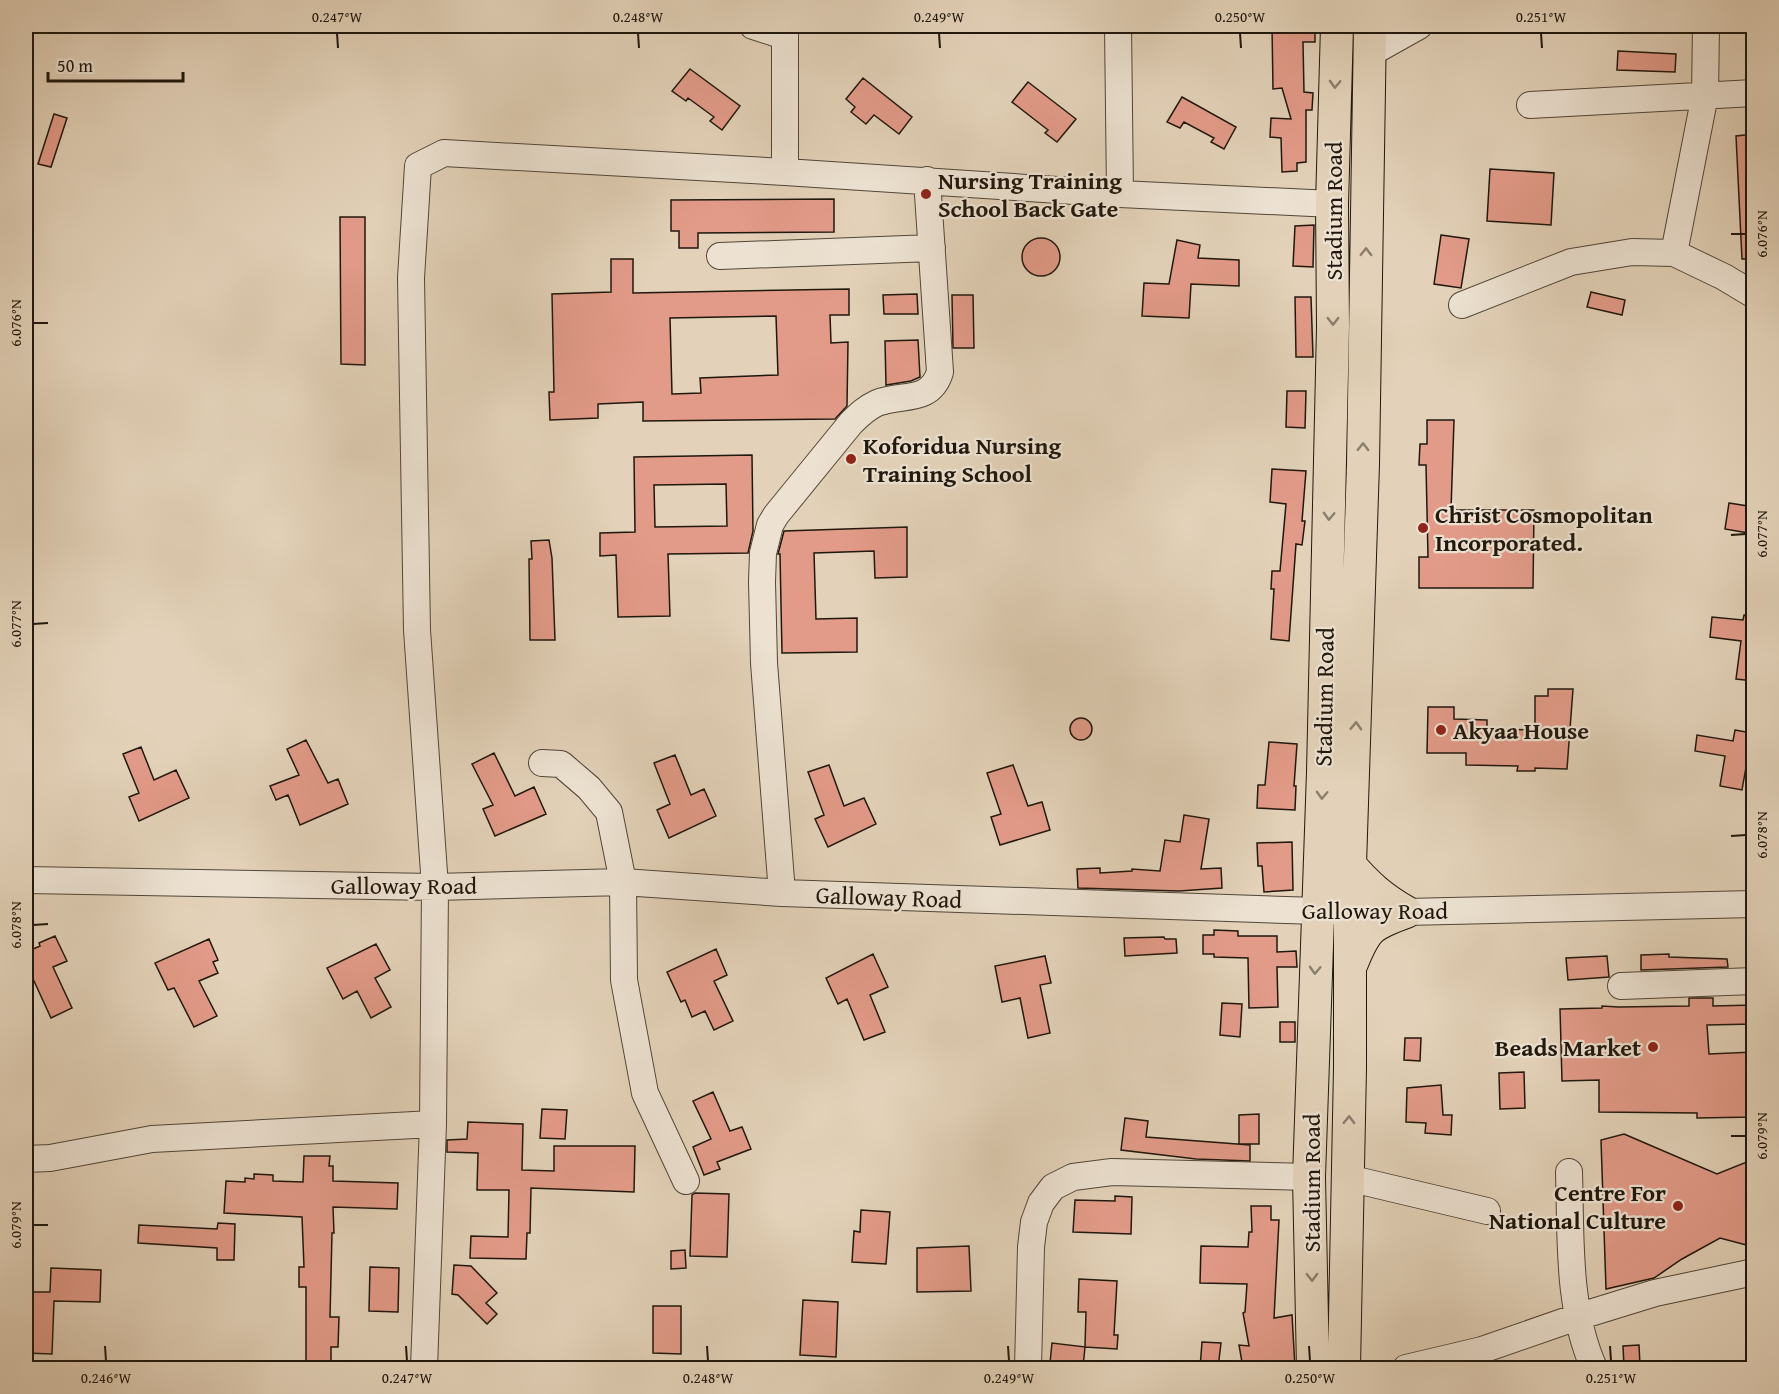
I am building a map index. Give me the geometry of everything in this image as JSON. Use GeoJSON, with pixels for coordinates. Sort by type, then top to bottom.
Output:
{"type":"FeatureCollection","features":[{"type":"Feature","properties":{"kind":"main road","name":"Stadium Road"},"geometry":{"type":"LineString","coordinates":[[1314,1368],[1310,1177],[1333,350],[1332,204],[1337,26]]}},
{"type":"Feature","properties":{"kind":"main road","name":"Stadium Road"},"geometry":{"type":"LineString","coordinates":[[1344,1368],[1350,865],[1363,464],[1370,40]]}},
{"type":"Feature","properties":{"kind":"main road"},"geometry":{"type":"LineString","coordinates":[[1350,865],[1385,900],[1406,912]]}},
{"type":"Feature","properties":{"kind":"main road"},"geometry":{"type":"LineString","coordinates":[[1349,969],[1366,932],[1383,920],[1406,912]]}},
{"type":"Feature","properties":{"kind":"street"},"geometry":{"type":"LineString","coordinates":[[753,26],[785,31],[785,172]]}},
{"type":"Feature","properties":{"kind":"street"},"geometry":{"type":"LineString","coordinates":[[1118,26],[1120,194]]}},
{"type":"Feature","properties":{"kind":"street"},"geometry":{"type":"LineString","coordinates":[[1370,40],[1419,26]]}},
{"type":"Feature","properties":{"kind":"street"},"geometry":{"type":"LineString","coordinates":[[1674,253],[1705,95],[1706,26]]}},
{"type":"Feature","properties":{"kind":"street"},"geometry":{"type":"LineString","coordinates":[[1530,105],[1754,93]]}},
{"type":"Feature","properties":{"kind":"street"},"geometry":{"type":"LineString","coordinates":[[424,1368],[433,1124],[435,887],[417,630],[411,278],[418,166],[444,153],[927,180],[1120,194],[1332,204]]}},
{"type":"Feature","properties":{"kind":"street"},"geometry":{"type":"LineString","coordinates":[[782,893],[764,663],[763,553],[770,525],[776,515],[862,411],[878,403],[926,393],[936,384],[940,372],[927,180]]}},
{"type":"Feature","properties":{"kind":"street"},"geometry":{"type":"LineString","coordinates":[[720,256],[932,248]]}},
{"type":"Feature","properties":{"kind":"street"},"geometry":{"type":"LineString","coordinates":[[1462,305],[1572,262],[1632,252],[1674,253],[1724,277],[1754,295]]}},
{"type":"Feature","properties":{"kind":"street"},"geometry":{"type":"LineString","coordinates":[[542,763],[561,764],[589,788],[609,813],[623,882],[624,980],[645,1094],[686,1180]]}},
{"type":"Feature","properties":{"kind":"street","name":"Galloway Road"},"geometry":{"type":"LineString","coordinates":[[26,879],[435,887],[623,882],[782,893],[1317,911],[1406,912],[1754,904]]}},
{"type":"Feature","properties":{"kind":"street"},"geometry":{"type":"LineString","coordinates":[[1621,986],[1754,981]]}},
{"type":"Feature","properties":{"kind":"street"},"geometry":{"type":"LineString","coordinates":[[26,1159],[50,1158],[152,1139],[433,1124]]}},
{"type":"Feature","properties":{"kind":"street"},"geometry":{"type":"LineString","coordinates":[[1028,1368],[1034,1222],[1041,1203],[1053,1187],[1073,1176],[1112,1172],[1310,1177]]}},
{"type":"Feature","properties":{"kind":"street"},"geometry":{"type":"LineString","coordinates":[[1569,1172],[1572,1266],[1577,1317],[1585,1348],[1594,1368]]}},
{"type":"Feature","properties":{"kind":"street"},"geometry":{"type":"LineString","coordinates":[[1348,1178],[1487,1211]]}},
{"type":"Feature","properties":{"kind":"street"},"geometry":{"type":"LineString","coordinates":[[1406,1368],[1482,1350],[1655,1293],[1754,1272]]}},
{"type":"Feature","properties":{"kind":"building"},"geometry":{"type":"Polygon","coordinates":[[[1272,26],[1315,26],[1315,42],[1303,42],[1304,92],[1313,93],[1312,110],[1306,110],[1306,162],[1297,163],[1297,171],[1282,172],[1281,138],[1270,137],[1271,118],[1291,119],[1282,88],[1273,89],[1272,26]]]}},
{"type":"Feature","properties":{"kind":"building"},"geometry":{"type":"Polygon","coordinates":[[[1618,51],[1676,54],[1675,72],[1617,70],[1618,51]]]}},
{"type":"Feature","properties":{"kind":"building"},"geometry":{"type":"Polygon","coordinates":[[[690,69],[740,106],[722,130],[710,121],[714,117],[688,98],[686,101],[672,91],[690,69]]]}},
{"type":"Feature","properties":{"kind":"building"},"geometry":{"type":"Polygon","coordinates":[[[863,78],[912,117],[899,134],[874,115],[866,124],[851,112],[855,107],[846,99],[863,78]]]}},
{"type":"Feature","properties":{"kind":"building"},"geometry":{"type":"Polygon","coordinates":[[[1028,82],[1076,119],[1057,142],[1045,133],[1048,130],[1012,102],[1028,82]]]}},
{"type":"Feature","properties":{"kind":"building"},"geometry":{"type":"Polygon","coordinates":[[[1182,97],[1236,127],[1224,149],[1211,142],[1214,138],[1184,122],[1180,128],[1167,122],[1182,97]]]}},
{"type":"Feature","properties":{"kind":"building"},"geometry":{"type":"Polygon","coordinates":[[[54,114],[67,118],[51,167],[38,164],[54,114]]]}},
{"type":"Feature","properties":{"kind":"building"},"geometry":{"type":"Polygon","coordinates":[[[1754,134],[1754,259],[1742,259],[1736,136],[1754,134]]]}},
{"type":"Feature","properties":{"kind":"building"},"geometry":{"type":"Polygon","coordinates":[[[1490,169],[1554,173],[1551,225],[1487,221],[1490,169]]]}},
{"type":"Feature","properties":{"kind":"building"},"geometry":{"type":"Polygon","coordinates":[[[834,199],[834,232],[698,233],[698,248],[679,248],[679,231],[671,231],[671,200],[834,199]]]}},
{"type":"Feature","properties":{"kind":"building"},"geometry":{"type":"Polygon","coordinates":[[[340,217],[365,217],[365,365],[341,364],[340,217]]]}},
{"type":"Feature","properties":{"kind":"building"},"geometry":{"type":"Polygon","coordinates":[[[1314,225],[1313,267],[1293,266],[1295,226],[1314,225]]]}},
{"type":"Feature","properties":{"kind":"building"},"geometry":{"type":"Polygon","coordinates":[[[1441,235],[1469,239],[1461,288],[1434,284],[1441,235]]]}},
{"type":"Feature","properties":{"kind":"building"},"geometry":{"type":"Polygon","coordinates":[[[1041,238],[1054,244],[1060,257],[1054,270],[1041,276],[1028,270],[1022,257],[1028,244],[1041,238]]]}},
{"type":"Feature","properties":{"kind":"building"},"geometry":{"type":"Polygon","coordinates":[[[1177,240],[1200,245],[1198,258],[1239,260],[1239,286],[1191,284],[1189,318],[1142,316],[1144,283],[1169,284],[1177,240]]]}},
{"type":"Feature","properties":{"kind":"building"},"geometry":{"type":"Polygon","coordinates":[[[611,259],[633,259],[633,293],[849,289],[849,315],[830,315],[831,343],[848,342],[847,406],[835,419],[643,421],[643,402],[598,404],[598,418],[550,420],[549,392],[554,392],[552,294],[611,292],[611,259]],[[776,316],[670,318],[672,394],[701,393],[700,378],[778,375],[776,316]]]}},
{"type":"Feature","properties":{"kind":"building"},"geometry":{"type":"Polygon","coordinates":[[[1591,292],[1625,300],[1622,315],[1587,307],[1591,292]]]}},
{"type":"Feature","properties":{"kind":"building"},"geometry":{"type":"Polygon","coordinates":[[[917,294],[918,314],[884,314],[883,295],[917,294]]]}},
{"type":"Feature","properties":{"kind":"building"},"geometry":{"type":"Polygon","coordinates":[[[952,295],[973,295],[974,348],[953,348],[952,295]]]}},
{"type":"Feature","properties":{"kind":"building"},"geometry":{"type":"Polygon","coordinates":[[[1295,297],[1311,297],[1313,357],[1296,357],[1295,297]]]}},
{"type":"Feature","properties":{"kind":"building"},"geometry":{"type":"Polygon","coordinates":[[[918,340],[920,377],[911,381],[886,385],[885,341],[918,340]]]}},
{"type":"Feature","properties":{"kind":"building"},"geometry":{"type":"Polygon","coordinates":[[[1287,391],[1306,391],[1305,428],[1286,427],[1287,391]]]}},
{"type":"Feature","properties":{"kind":"building"},"geometry":{"type":"Polygon","coordinates":[[[1427,420],[1454,420],[1451,510],[1534,510],[1533,588],[1419,588],[1419,557],[1428,557],[1426,465],[1419,465],[1420,444],[1427,444],[1427,420]]]}},
{"type":"Feature","properties":{"kind":"building"},"geometry":{"type":"Polygon","coordinates":[[[752,455],[753,531],[748,553],[668,554],[670,616],[618,617],[616,555],[600,556],[600,533],[635,532],[634,457],[752,455]],[[726,484],[654,485],[655,527],[727,526],[726,484]]]}},
{"type":"Feature","properties":{"kind":"building"},"geometry":{"type":"Polygon","coordinates":[[[1272,469],[1306,471],[1302,521],[1305,521],[1302,545],[1296,544],[1289,641],[1271,639],[1274,589],[1271,589],[1272,571],[1280,571],[1286,504],[1270,502],[1272,469]]]}},
{"type":"Feature","properties":{"kind":"building"},"geometry":{"type":"Polygon","coordinates":[[[1729,503],[1754,507],[1754,534],[1725,529],[1729,503]]]}},
{"type":"Feature","properties":{"kind":"building"},"geometry":{"type":"Polygon","coordinates":[[[907,527],[907,577],[875,578],[874,551],[814,553],[816,619],[857,618],[857,652],[782,653],[780,554],[778,554],[784,531],[907,527]]]}},
{"type":"Feature","properties":{"kind":"building"},"geometry":{"type":"Polygon","coordinates":[[[549,540],[552,558],[555,640],[530,640],[529,559],[532,559],[531,541],[549,540]]]}},
{"type":"Feature","properties":{"kind":"building"},"geometry":{"type":"Polygon","coordinates":[[[1744,615],[1754,616],[1754,681],[1736,679],[1741,641],[1710,637],[1712,617],[1743,620],[1744,615]]]}},
{"type":"Feature","properties":{"kind":"building"},"geometry":{"type":"Polygon","coordinates":[[[1548,689],[1573,689],[1567,769],[1535,768],[1535,771],[1517,771],[1518,766],[1466,765],[1466,753],[1427,753],[1428,707],[1454,707],[1454,719],[1487,720],[1487,729],[1535,730],[1535,696],[1548,696],[1548,689]]]}},
{"type":"Feature","properties":{"kind":"building"},"geometry":{"type":"Polygon","coordinates":[[[1081,718],[1091,725],[1092,729],[1085,739],[1081,740],[1071,733],[1070,729],[1077,719],[1081,718]]]}},
{"type":"Feature","properties":{"kind":"building"},"geometry":{"type":"Polygon","coordinates":[[[1735,730],[1752,733],[1742,790],[1720,786],[1725,756],[1695,751],[1697,735],[1733,741],[1735,730]]]}},
{"type":"Feature","properties":{"kind":"building"},"geometry":{"type":"Polygon","coordinates":[[[306,740],[328,783],[338,779],[348,804],[300,825],[288,795],[276,800],[270,786],[299,775],[287,749],[306,740]]]}},
{"type":"Feature","properties":{"kind":"building"},"geometry":{"type":"Polygon","coordinates":[[[1269,742],[1297,744],[1295,810],[1257,808],[1258,785],[1265,785],[1269,742]]]}},
{"type":"Feature","properties":{"kind":"building"},"geometry":{"type":"Polygon","coordinates":[[[141,747],[154,780],[176,770],[189,798],[139,821],[129,797],[139,793],[123,754],[141,747]]]}},
{"type":"Feature","properties":{"kind":"building"},"geometry":{"type":"Polygon","coordinates":[[[494,753],[515,796],[534,787],[546,814],[495,836],[483,809],[493,805],[472,764],[494,753]]]}},
{"type":"Feature","properties":{"kind":"building"},"geometry":{"type":"Polygon","coordinates":[[[675,755],[691,795],[704,789],[716,816],[669,838],[657,810],[670,804],[654,763],[675,755]]]}},
{"type":"Feature","properties":{"kind":"building"},"geometry":{"type":"Polygon","coordinates":[[[829,765],[844,806],[864,798],[876,824],[828,847],[815,819],[824,815],[808,772],[829,765]]]}},
{"type":"Feature","properties":{"kind":"building"},"geometry":{"type":"Polygon","coordinates":[[[1013,765],[1028,806],[1042,802],[1050,830],[1000,845],[991,817],[1001,814],[987,773],[1013,765]]]}},
{"type":"Feature","properties":{"kind":"building"},"geometry":{"type":"Polygon","coordinates":[[[1184,815],[1209,819],[1201,869],[1221,868],[1222,888],[1179,891],[1078,888],[1077,869],[1100,868],[1100,873],[1132,871],[1132,869],[1160,871],[1165,840],[1180,842],[1184,815]]]}},
{"type":"Feature","properties":{"kind":"building"},"geometry":{"type":"Polygon","coordinates":[[[1292,842],[1293,890],[1264,892],[1262,866],[1258,866],[1257,843],[1292,842]]]}},
{"type":"Feature","properties":{"kind":"building"},"geometry":{"type":"Polygon","coordinates":[[[1214,930],[1238,931],[1238,936],[1277,936],[1277,952],[1296,951],[1297,967],[1277,967],[1278,1007],[1249,1008],[1248,958],[1214,957],[1214,954],[1203,954],[1203,935],[1214,935],[1214,930]]]}},
{"type":"Feature","properties":{"kind":"building"},"geometry":{"type":"Polygon","coordinates":[[[55,936],[67,961],[53,967],[72,1008],[51,1018],[34,981],[26,985],[26,952],[55,936]]]}},
{"type":"Feature","properties":{"kind":"building"},"geometry":{"type":"Polygon","coordinates":[[[1164,937],[1165,939],[1176,939],[1177,953],[1125,956],[1124,938],[1164,937]]]}},
{"type":"Feature","properties":{"kind":"building"},"geometry":{"type":"Polygon","coordinates":[[[209,939],[218,960],[213,962],[218,973],[199,981],[217,1016],[194,1027],[174,988],[168,990],[155,963],[209,939]]]}},
{"type":"Feature","properties":{"kind":"building"},"geometry":{"type":"Polygon","coordinates":[[[376,944],[390,970],[375,978],[391,1007],[371,1018],[357,991],[343,999],[327,968],[376,944]]]}},
{"type":"Feature","properties":{"kind":"building"},"geometry":{"type":"Polygon","coordinates":[[[716,949],[727,975],[714,981],[733,1021],[714,1030],[705,1011],[692,1017],[685,1000],[681,1002],[667,972],[716,949]]]}},
{"type":"Feature","properties":{"kind":"building"},"geometry":{"type":"Polygon","coordinates":[[[873,954],[888,987],[870,995],[885,1032],[864,1040],[847,999],[838,1004],[826,978],[873,954]]]}},
{"type":"Feature","properties":{"kind":"building"},"geometry":{"type":"Polygon","coordinates":[[[1669,954],[1669,957],[1727,959],[1728,967],[1641,970],[1641,955],[1669,954]]]}},
{"type":"Feature","properties":{"kind":"building"},"geometry":{"type":"Polygon","coordinates":[[[1045,956],[1051,983],[1040,985],[1050,1033],[1028,1038],[1020,998],[1002,1002],[995,966],[1045,956]]]}},
{"type":"Feature","properties":{"kind":"building"},"geometry":{"type":"Polygon","coordinates":[[[1607,956],[1609,977],[1568,980],[1566,958],[1607,956]]]}},
{"type":"Feature","properties":{"kind":"building","name":"Beads Market"},"geometry":{"type":"Polygon","coordinates":[[[1689,998],[1713,998],[1713,1006],[1754,1005],[1754,1024],[1707,1025],[1709,1054],[1754,1052],[1754,1117],[1697,1118],[1697,1113],[1599,1112],[1599,1080],[1562,1081],[1560,1009],[1602,1008],[1602,1006],[1689,1006],[1689,998]]]}},
{"type":"Feature","properties":{"kind":"building"},"geometry":{"type":"Polygon","coordinates":[[[1222,1003],[1242,1004],[1240,1037],[1220,1035],[1222,1003]]]}},
{"type":"Feature","properties":{"kind":"building"},"geometry":{"type":"Polygon","coordinates":[[[1280,1022],[1295,1022],[1295,1042],[1280,1042],[1280,1022]]]}},
{"type":"Feature","properties":{"kind":"building"},"geometry":{"type":"Polygon","coordinates":[[[1405,1038],[1421,1038],[1420,1061],[1404,1060],[1405,1038]]]}},
{"type":"Feature","properties":{"kind":"building"},"geometry":{"type":"Polygon","coordinates":[[[1524,1072],[1525,1108],[1500,1109],[1499,1073],[1524,1072]]]}},
{"type":"Feature","properties":{"kind":"building"},"geometry":{"type":"Polygon","coordinates":[[[1441,1085],[1443,1115],[1452,1115],[1451,1135],[1425,1133],[1426,1123],[1406,1122],[1407,1088],[1441,1085]]]}},
{"type":"Feature","properties":{"kind":"building"},"geometry":{"type":"Polygon","coordinates":[[[713,1092],[730,1131],[742,1127],[751,1149],[717,1162],[720,1169],[704,1175],[693,1147],[711,1139],[693,1101],[713,1092]]]}},
{"type":"Feature","properties":{"kind":"building"},"geometry":{"type":"Polygon","coordinates":[[[542,1109],[567,1110],[565,1139],[540,1138],[542,1109]]]}},
{"type":"Feature","properties":{"kind":"building"},"geometry":{"type":"Polygon","coordinates":[[[1259,1114],[1259,1144],[1239,1144],[1239,1115],[1259,1114]]]}},
{"type":"Feature","properties":{"kind":"building"},"geometry":{"type":"Polygon","coordinates":[[[1125,1118],[1148,1121],[1146,1137],[1250,1145],[1250,1161],[1196,1159],[1121,1150],[1125,1118]]]}},
{"type":"Feature","properties":{"kind":"building"},"geometry":{"type":"Polygon","coordinates":[[[468,1122],[523,1124],[522,1170],[554,1171],[554,1146],[635,1146],[634,1192],[531,1188],[530,1233],[527,1233],[526,1259],[470,1258],[471,1236],[508,1237],[509,1190],[477,1190],[478,1153],[447,1152],[447,1140],[467,1139],[468,1122]]]}},
{"type":"Feature","properties":{"kind":"building","name":"Centre For National Culture"},"geometry":{"type":"Polygon","coordinates":[[[1624,1134],[1717,1174],[1754,1159],[1754,1247],[1720,1238],[1654,1278],[1606,1289],[1601,1140],[1624,1134]]]}},
{"type":"Feature","properties":{"kind":"building"},"geometry":{"type":"Polygon","coordinates":[[[304,1156],[330,1156],[329,1166],[333,1166],[333,1181],[398,1183],[397,1209],[333,1207],[330,1317],[339,1317],[338,1347],[331,1347],[331,1368],[306,1368],[306,1287],[299,1287],[299,1267],[304,1267],[302,1217],[224,1213],[226,1181],[245,1182],[245,1178],[254,1179],[254,1174],[273,1175],[273,1181],[303,1182],[304,1156]]]}},
{"type":"Feature","properties":{"kind":"building"},"geometry":{"type":"Polygon","coordinates":[[[695,1193],[729,1194],[727,1257],[690,1256],[692,1195],[695,1193]]]}},
{"type":"Feature","properties":{"kind":"building"},"geometry":{"type":"Polygon","coordinates":[[[1115,1196],[1132,1197],[1131,1234],[1073,1232],[1075,1200],[1115,1201],[1115,1196]]]}},
{"type":"Feature","properties":{"kind":"building"},"geometry":{"type":"Polygon","coordinates":[[[1251,1206],[1271,1206],[1271,1220],[1279,1220],[1274,1318],[1292,1315],[1295,1368],[1243,1368],[1239,1345],[1249,1346],[1243,1313],[1245,1312],[1247,1284],[1200,1283],[1201,1246],[1248,1247],[1249,1232],[1252,1232],[1251,1206]]]}},
{"type":"Feature","properties":{"kind":"building"},"geometry":{"type":"Polygon","coordinates":[[[861,1210],[890,1212],[886,1264],[852,1262],[854,1231],[860,1232],[861,1210]]]}},
{"type":"Feature","properties":{"kind":"building"},"geometry":{"type":"Polygon","coordinates":[[[218,1223],[235,1224],[234,1260],[217,1260],[217,1248],[138,1243],[139,1225],[217,1229],[218,1223]]]}},
{"type":"Feature","properties":{"kind":"building"},"geometry":{"type":"Polygon","coordinates":[[[969,1246],[971,1291],[917,1292],[917,1248],[969,1246]]]}},
{"type":"Feature","properties":{"kind":"building"},"geometry":{"type":"Polygon","coordinates":[[[685,1250],[686,1268],[671,1269],[671,1251],[685,1250]]]}},
{"type":"Feature","properties":{"kind":"building"},"geometry":{"type":"Polygon","coordinates":[[[454,1265],[471,1266],[497,1293],[486,1303],[497,1314],[487,1324],[458,1295],[452,1294],[454,1265]]]}},
{"type":"Feature","properties":{"kind":"building"},"geometry":{"type":"Polygon","coordinates":[[[370,1267],[399,1268],[398,1312],[369,1311],[370,1267]]]}},
{"type":"Feature","properties":{"kind":"building"},"geometry":{"type":"Polygon","coordinates":[[[51,1268],[101,1270],[100,1302],[54,1301],[52,1354],[26,1353],[26,1292],[50,1292],[51,1268]]]}},
{"type":"Feature","properties":{"kind":"building"},"geometry":{"type":"Polygon","coordinates":[[[1079,1279],[1117,1281],[1114,1335],[1118,1335],[1117,1349],[1085,1347],[1086,1312],[1078,1312],[1079,1279]]]}},
{"type":"Feature","properties":{"kind":"building"},"geometry":{"type":"Polygon","coordinates":[[[803,1300],[838,1302],[836,1357],[800,1355],[803,1300]]]}},
{"type":"Feature","properties":{"kind":"building"},"geometry":{"type":"Polygon","coordinates":[[[653,1306],[681,1306],[681,1354],[653,1353],[653,1306]]]}},
{"type":"Feature","properties":{"kind":"building"},"geometry":{"type":"Polygon","coordinates":[[[1202,1342],[1221,1343],[1218,1368],[1200,1368],[1202,1342]]]}},
{"type":"Feature","properties":{"kind":"building"},"geometry":{"type":"Polygon","coordinates":[[[1052,1343],[1085,1347],[1083,1367],[1050,1363],[1052,1343]]]}},
{"type":"Feature","properties":{"kind":"building"},"geometry":{"type":"Polygon","coordinates":[[[1639,1345],[1640,1365],[1624,1366],[1623,1346],[1639,1345]]]}},
{"type":"Feature","properties":{"kind":"place","name":"Nursing Training School Back Gate"},"geometry":{"type":"Point","coordinates":[926,194]}},
{"type":"Feature","properties":{"kind":"place","name":"Koforidua Nursing Training School"},"geometry":{"type":"Point","coordinates":[851,459]}},
{"type":"Feature","properties":{"kind":"place","name":"Christ Cosmopolitan Incorporated."},"geometry":{"type":"Point","coordinates":[1423,528]}},
{"type":"Feature","properties":{"kind":"place","name":"Akyaa House"},"geometry":{"type":"Point","coordinates":[1441,730]}},
{"type":"Feature","properties":{"kind":"place","name":"Beads Market"},"geometry":{"type":"Point","coordinates":[1653,1047]}},
{"type":"Feature","properties":{"kind":"place","name":"Centre For National Culture"},"geometry":{"type":"Point","coordinates":[1678,1206]}}]}
